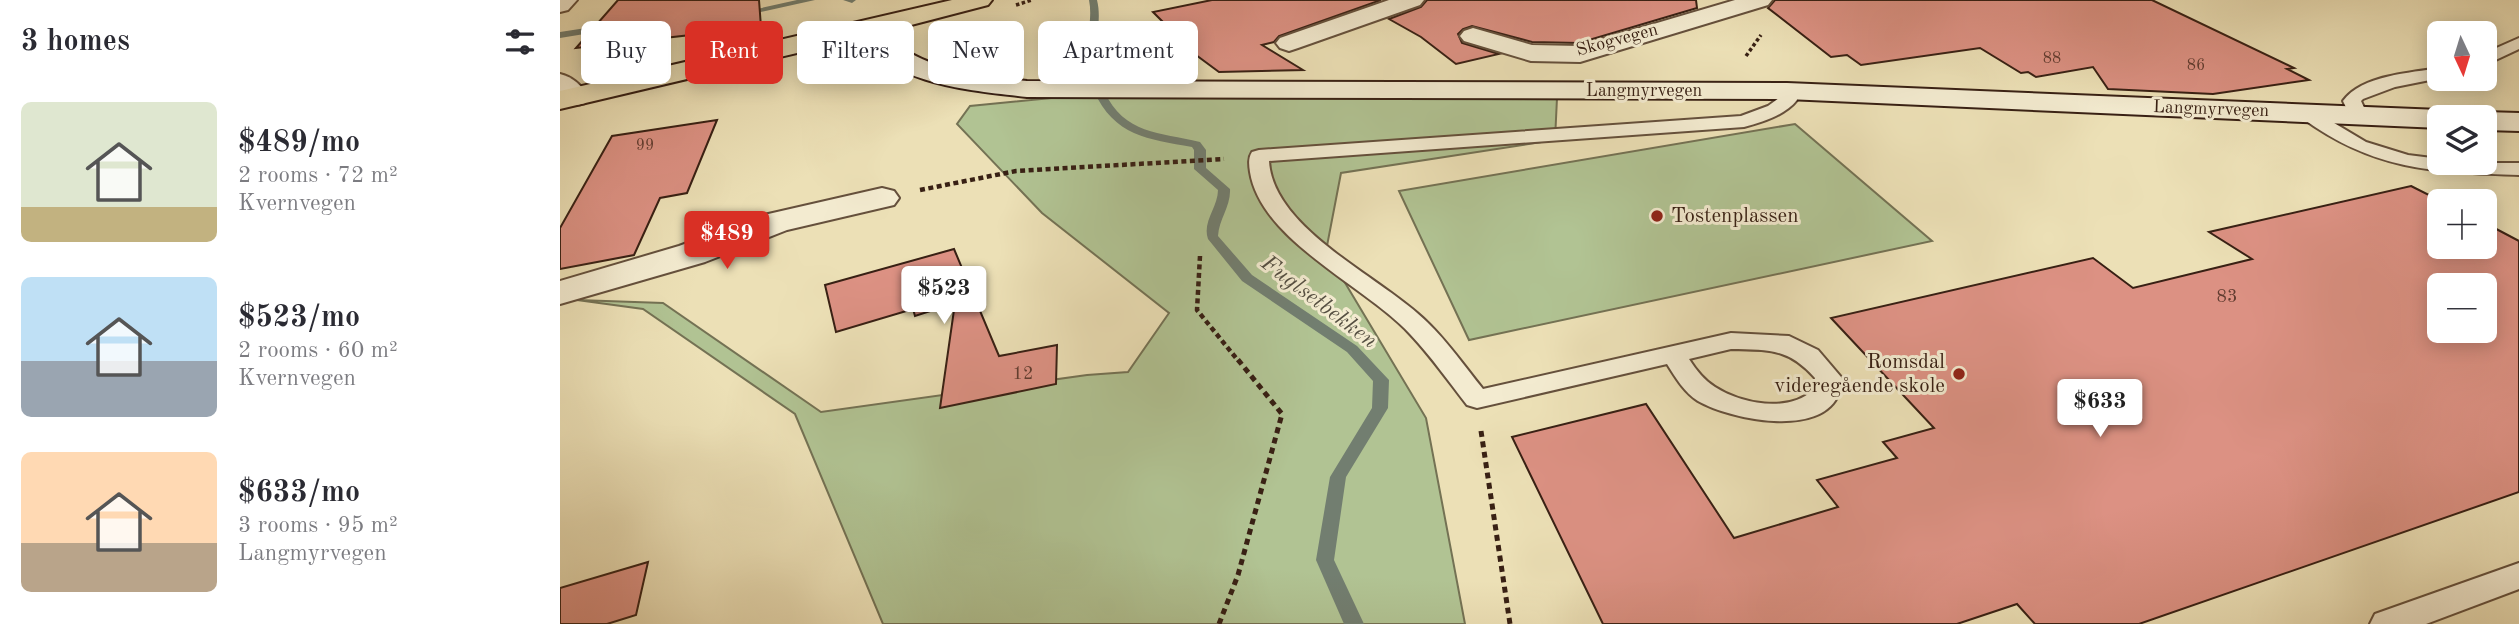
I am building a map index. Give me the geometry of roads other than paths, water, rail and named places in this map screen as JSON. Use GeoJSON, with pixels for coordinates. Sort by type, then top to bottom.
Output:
{"type":"FeatureCollection","features":[{"type":"Feature","properties":{"kind":"main road"},"geometry":{"type":"LineString","coordinates":[[560,5],[565,0]]}},
{"type":"Feature","properties":{"kind":"main road"},"geometry":{"type":"LineString","coordinates":[[899,21],[980,0]]}},
{"type":"Feature","properties":{"kind":"main road"},"geometry":{"type":"LineString","coordinates":[[1289,43],[1412,0]]}},
{"type":"Feature","properties":{"kind":"main road","name":"Skogvegen"},"geometry":{"type":"LineString","coordinates":[[1473,36],[1531,52],[1580,54],[1760,0]]}},
{"type":"Feature","properties":{"kind":"main road"},"geometry":{"type":"LineString","coordinates":[[565,93],[797,44]]}},
{"type":"Feature","properties":{"kind":"main road","name":"Langmyrvegen"},"geometry":{"type":"LineString","coordinates":[[914,66],[951,79],[1027,89],[1787,91],[2427,119]]}},
{"type":"Feature","properties":{"kind":"main road"},"geometry":{"type":"LineString","coordinates":[[2497,121],[2519,122]]}},
{"type":"Feature","properties":{"kind":"main road"},"geometry":{"type":"LineString","coordinates":[[560,293],[692,254],[776,222],[882,198]]}},
{"type":"Feature","properties":{"kind":"lane"},"geometry":{"type":"LineString","coordinates":[[2497,54],[2519,43]]}},
{"type":"Feature","properties":{"kind":"lane"},"geometry":{"type":"LineString","coordinates":[[2359,116],[2352,101],[2356,94],[2399,80],[2427,75]]}},
{"type":"Feature","properties":{"kind":"lane"},"geometry":{"type":"LineString","coordinates":[[1672,354],[1696,386],[1726,402],[1761,413],[1791,412],[1812,406],[1826,393],[1828,377],[1809,356],[1780,342],[1731,341],[1672,354],[1477,399],[1418,327],[1288,224],[1271,205],[1258,173],[1259,156],[1434,142],[1692,127],[1744,121],[1774,110],[1788,100],[1787,91]]}},
{"type":"Feature","properties":{"kind":"lane"},"geometry":{"type":"LineString","coordinates":[[2309,114],[2354,145],[2400,161],[2433,166],[2519,169]]}},
{"type":"Feature","properties":{"kind":"lane"},"geometry":{"type":"LineString","coordinates":[[2387,624],[2511,587]]}},
{"type":"Feature","properties":{"kind":"waterway","name":"Fuglsetbekken"},"geometry":{"type":"LineString","coordinates":[[743,13],[811,0]]}},
{"type":"Feature","properties":{"kind":"waterway","name":"Fuglsetbekken"},"geometry":{"type":"LineString","coordinates":[[847,0],[852,0]]}},
{"type":"Feature","properties":{"kind":"waterway","name":"Fuglsetbekken"},"geometry":{"type":"LineString","coordinates":[[1093,0],[1095,15],[1090,64],[1099,90],[1116,117],[1138,132],[1196,144],[1200,150],[1200,169],[1224,189],[1212,236],[1247,278],[1352,349],[1381,380],[1380,408],[1338,477],[1325,560],[1354,624]]}},
{"type":"Feature","properties":{"kind":"waterway","name":"Fuglsetbekken"},"geometry":{"type":"LineString","coordinates":[[560,35],[581,32]]}},
{"type":"Feature","properties":{"kind":"place","name":"Tostenplassen"},"geometry":{"type":"Point","coordinates":[1657,216]}},
{"type":"Feature","properties":{"kind":"place","name":"Romsdal videregående skole"},"geometry":{"type":"Point","coordinates":[1959,374]}}]}
